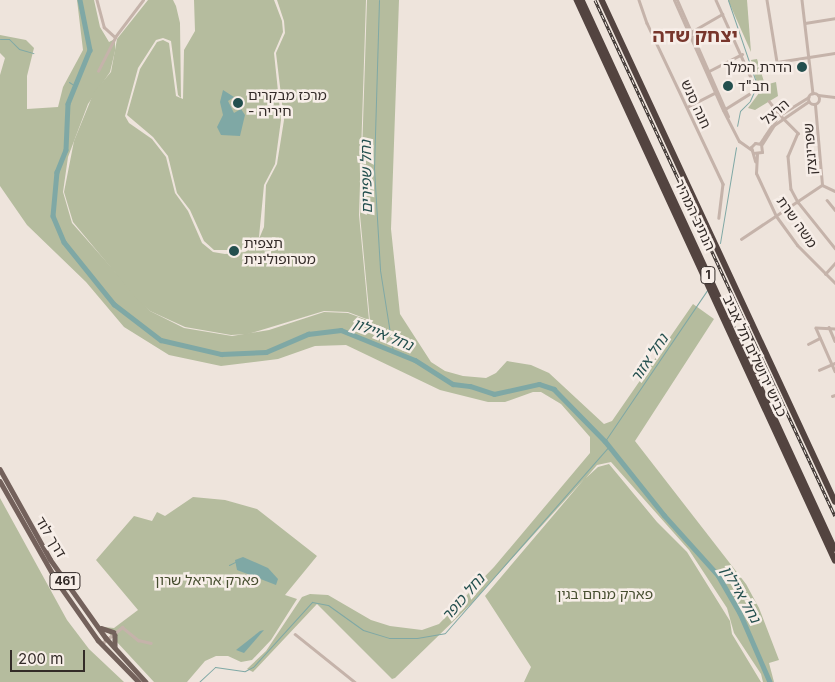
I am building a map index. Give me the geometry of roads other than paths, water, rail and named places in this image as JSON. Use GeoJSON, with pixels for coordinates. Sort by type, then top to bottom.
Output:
{"type":"FeatureCollection","features":[{"type":"Feature","properties":{"kind":"highway","name":"כביש ירושלים תל אביב"},"geometry":{"type":"LineString","coordinates":[[577,0],[835,560]]}},
{"type":"Feature","properties":{"kind":"highway","name":"הנתיב המהיר"},"geometry":{"type":"LineString","coordinates":[[582,0],[835,549]]}},
{"type":"Feature","properties":{"kind":"highway","name":"כביש ירושלים תל אביב"},"geometry":{"type":"LineString","coordinates":[[602,0],[835,501]]}},
{"type":"Feature","properties":{"kind":"main road","name":"דרך לוד"},"geometry":{"type":"LineString","coordinates":[[0,469],[45,551],[95,624],[107,640],[146,682]]}},
{"type":"Feature","properties":{"kind":"main road","name":"דרך לוד"},"geometry":{"type":"LineString","coordinates":[[0,481],[46,564],[102,644],[139,682]]}},
{"type":"Feature","properties":{"kind":"main road"},"geometry":{"type":"LineString","coordinates":[[95,624],[106,632],[114,634],[117,651]]}},
{"type":"Feature","properties":{"kind":"street"},"geometry":{"type":"LineString","coordinates":[[97,0],[104,27],[116,37]]}},
{"type":"Feature","properties":{"kind":"street"},"geometry":{"type":"LineString","coordinates":[[98,71],[116,37],[142,0]]}},
{"type":"Feature","properties":{"kind":"street","name":"חנה סנש"},"geometry":{"type":"LineString","coordinates":[[639,0],[647,23],[723,184],[718,218]]}},
{"type":"Feature","properties":{"kind":"street"},"geometry":{"type":"LineString","coordinates":[[675,0],[717,92]]}},
{"type":"Feature","properties":{"kind":"street"},"geometry":{"type":"LineString","coordinates":[[675,0],[709,71],[724,109],[745,147],[753,151],[760,144]]}},
{"type":"Feature","properties":{"kind":"street"},"geometry":{"type":"LineString","coordinates":[[716,0],[753,82]]}},
{"type":"Feature","properties":{"kind":"street"},"geometry":{"type":"LineString","coordinates":[[767,0],[776,60],[780,63],[835,52]]}},
{"type":"Feature","properties":{"kind":"street"},"geometry":{"type":"LineString","coordinates":[[802,0],[813,93],[819,96],[834,96]]}},
{"type":"Feature","properties":{"kind":"street"},"geometry":{"type":"LineString","coordinates":[[691,32],[722,14]]}},
{"type":"Feature","properties":{"kind":"street"},"geometry":{"type":"LineString","coordinates":[[805,23],[835,18]]}},
{"type":"Feature","properties":{"kind":"street"},"geometry":{"type":"LineString","coordinates":[[709,71],[742,54]]}},
{"type":"Feature","properties":{"kind":"street"},"geometry":{"type":"LineString","coordinates":[[687,107],[717,92]]}},
{"type":"Feature","properties":{"kind":"street","name":"הרצל"},"geometry":{"type":"LineString","coordinates":[[760,144],[781,116],[809,99],[813,93]]}},
{"type":"Feature","properties":{"kind":"street"},"geometry":{"type":"LineString","coordinates":[[724,109],[749,94]]}},
{"type":"Feature","properties":{"kind":"street"},"geometry":{"type":"LineString","coordinates":[[809,99],[815,105],[819,96]]}},
{"type":"Feature","properties":{"kind":"street"},"geometry":{"type":"LineString","coordinates":[[768,101],[798,133],[787,164],[790,184],[798,202],[835,248]]}},
{"type":"Feature","properties":{"kind":"street","name":"שפרינצק"},"geometry":{"type":"LineString","coordinates":[[741,239],[822,185],[815,105]]}},
{"type":"Feature","properties":{"kind":"street","name":"משה שרת"},"geometry":{"type":"LineString","coordinates":[[760,144],[763,150],[753,151],[760,183],[776,216],[825,274],[835,283]]}},
{"type":"Feature","properties":{"kind":"street"},"geometry":{"type":"LineString","coordinates":[[822,185],[835,191]]}},
{"type":"Feature","properties":{"kind":"street"},"geometry":{"type":"LineString","coordinates":[[828,200],[835,210]]}},
{"type":"Feature","properties":{"kind":"street"},"geometry":{"type":"LineString","coordinates":[[825,274],[835,263]]}},
{"type":"Feature","properties":{"kind":"street"},"geometry":{"type":"LineString","coordinates":[[829,327],[835,341]]}},
{"type":"Feature","properties":{"kind":"street"},"geometry":{"type":"LineString","coordinates":[[835,329],[829,327],[816,328],[835,371]]}},
{"type":"Feature","properties":{"kind":"street"},"geometry":{"type":"LineString","coordinates":[[808,344],[820,338]]}},
{"type":"Feature","properties":{"kind":"street"},"geometry":{"type":"LineString","coordinates":[[819,370],[833,363]]}},
{"type":"Feature","properties":{"kind":"street"},"geometry":{"type":"LineString","coordinates":[[102,644],[122,627],[138,640],[151,643]]}},
{"type":"Feature","properties":{"kind":"street"},"geometry":{"type":"LineString","coordinates":[[295,634],[355,682]]}},
{"type":"Feature","properties":{"kind":"water"},"geometry":{"type":"Polygon","coordinates":[[[223,90],[234,97],[228,101],[234,113],[241,109],[245,115],[240,136],[221,135],[217,127],[223,115],[220,102],[223,90]]]}},
{"type":"Feature","properties":{"kind":"water"},"geometry":{"type":"Polygon","coordinates":[[[243,557],[268,568],[278,579],[276,585],[237,570],[235,560],[243,557]]]}},
{"type":"Feature","properties":{"kind":"water"},"geometry":{"type":"Polygon","coordinates":[[[264,630],[244,653],[236,650],[260,631],[264,630]]]}},
{"type":"Feature","properties":{"kind":"waterway","name":"נחל איילון"},"geometry":{"type":"LineString","coordinates":[[80,0],[90,50],[68,104],[66,150],[57,172],[53,216],[64,242],[114,304],[161,340],[221,354],[266,352],[308,334],[341,330],[415,360],[453,384],[470,386],[494,394],[539,384],[554,389],[605,441],[664,515],[718,575],[740,613],[770,682]]}},
{"type":"Feature","properties":{"kind":"waterway","name":"נחל שפירים"},"geometry":{"type":"LineString","coordinates":[[379,0],[374,168],[380,270],[393,352]]}},
{"type":"Feature","properties":{"kind":"waterway","name":"נחל אזור"},"geometry":{"type":"LineString","coordinates":[[728,0],[757,85],[750,101],[740,111],[737,126]]}},
{"type":"Feature","properties":{"kind":"waterway"},"geometry":{"type":"LineString","coordinates":[[0,39],[9,39],[19,49],[33,53]]}},
{"type":"Feature","properties":{"kind":"waterway","name":"נחל איילון"},"geometry":{"type":"LineString","coordinates":[[69,82],[75,86]]}},
{"type":"Feature","properties":{"kind":"waterway","name":"נחל אזור"},"geometry":{"type":"LineString","coordinates":[[720,243],[736,147]]}},
{"type":"Feature","properties":{"kind":"waterway","name":"נחל אזור"},"geometry":{"type":"LineString","coordinates":[[605,441],[708,289]]}},
{"type":"Feature","properties":{"kind":"waterway","name":"נחל כופר"},"geometry":{"type":"LineString","coordinates":[[199,682],[215,667],[245,671],[253,667],[312,602],[328,605],[363,630],[389,638],[417,638],[445,633],[609,446]]}},
{"type":"Feature","properties":{"kind":"waterway"},"geometry":{"type":"LineString","coordinates":[[229,565],[235,562]]}},
{"type":"Feature","properties":{"kind":"railway"},"geometry":{"type":"LineString","coordinates":[[595,0],[835,516]]}},
{"type":"Feature","properties":{"kind":"place","name":"הדרת המלך"},"geometry":{"type":"Point","coordinates":[802,67]}},
{"type":"Feature","properties":{"kind":"place","name":"חב\"ד"},"geometry":{"type":"Point","coordinates":[728,86]}},
{"type":"Feature","properties":{"kind":"place","name":"מרכז מבקרים - חיריה"},"geometry":{"type":"Point","coordinates":[238,103]}},
{"type":"Feature","properties":{"kind":"place","name":"תצפית מטרופולינית"},"geometry":{"type":"Point","coordinates":[234,251]}},
{"type":"Feature","properties":{"kind":"district","name":"יצחק שדה"},"geometry":{"type":"Point","coordinates":[695,36]}},
{"type":"Feature","properties":{"kind":"park label","name":"פארק אריאל שרון"},"geometry":{"type":"Point","coordinates":[207,580]}},
{"type":"Feature","properties":{"kind":"park label","name":"פארק מנחם בגין"},"geometry":{"type":"Point","coordinates":[605,594]}}]}
